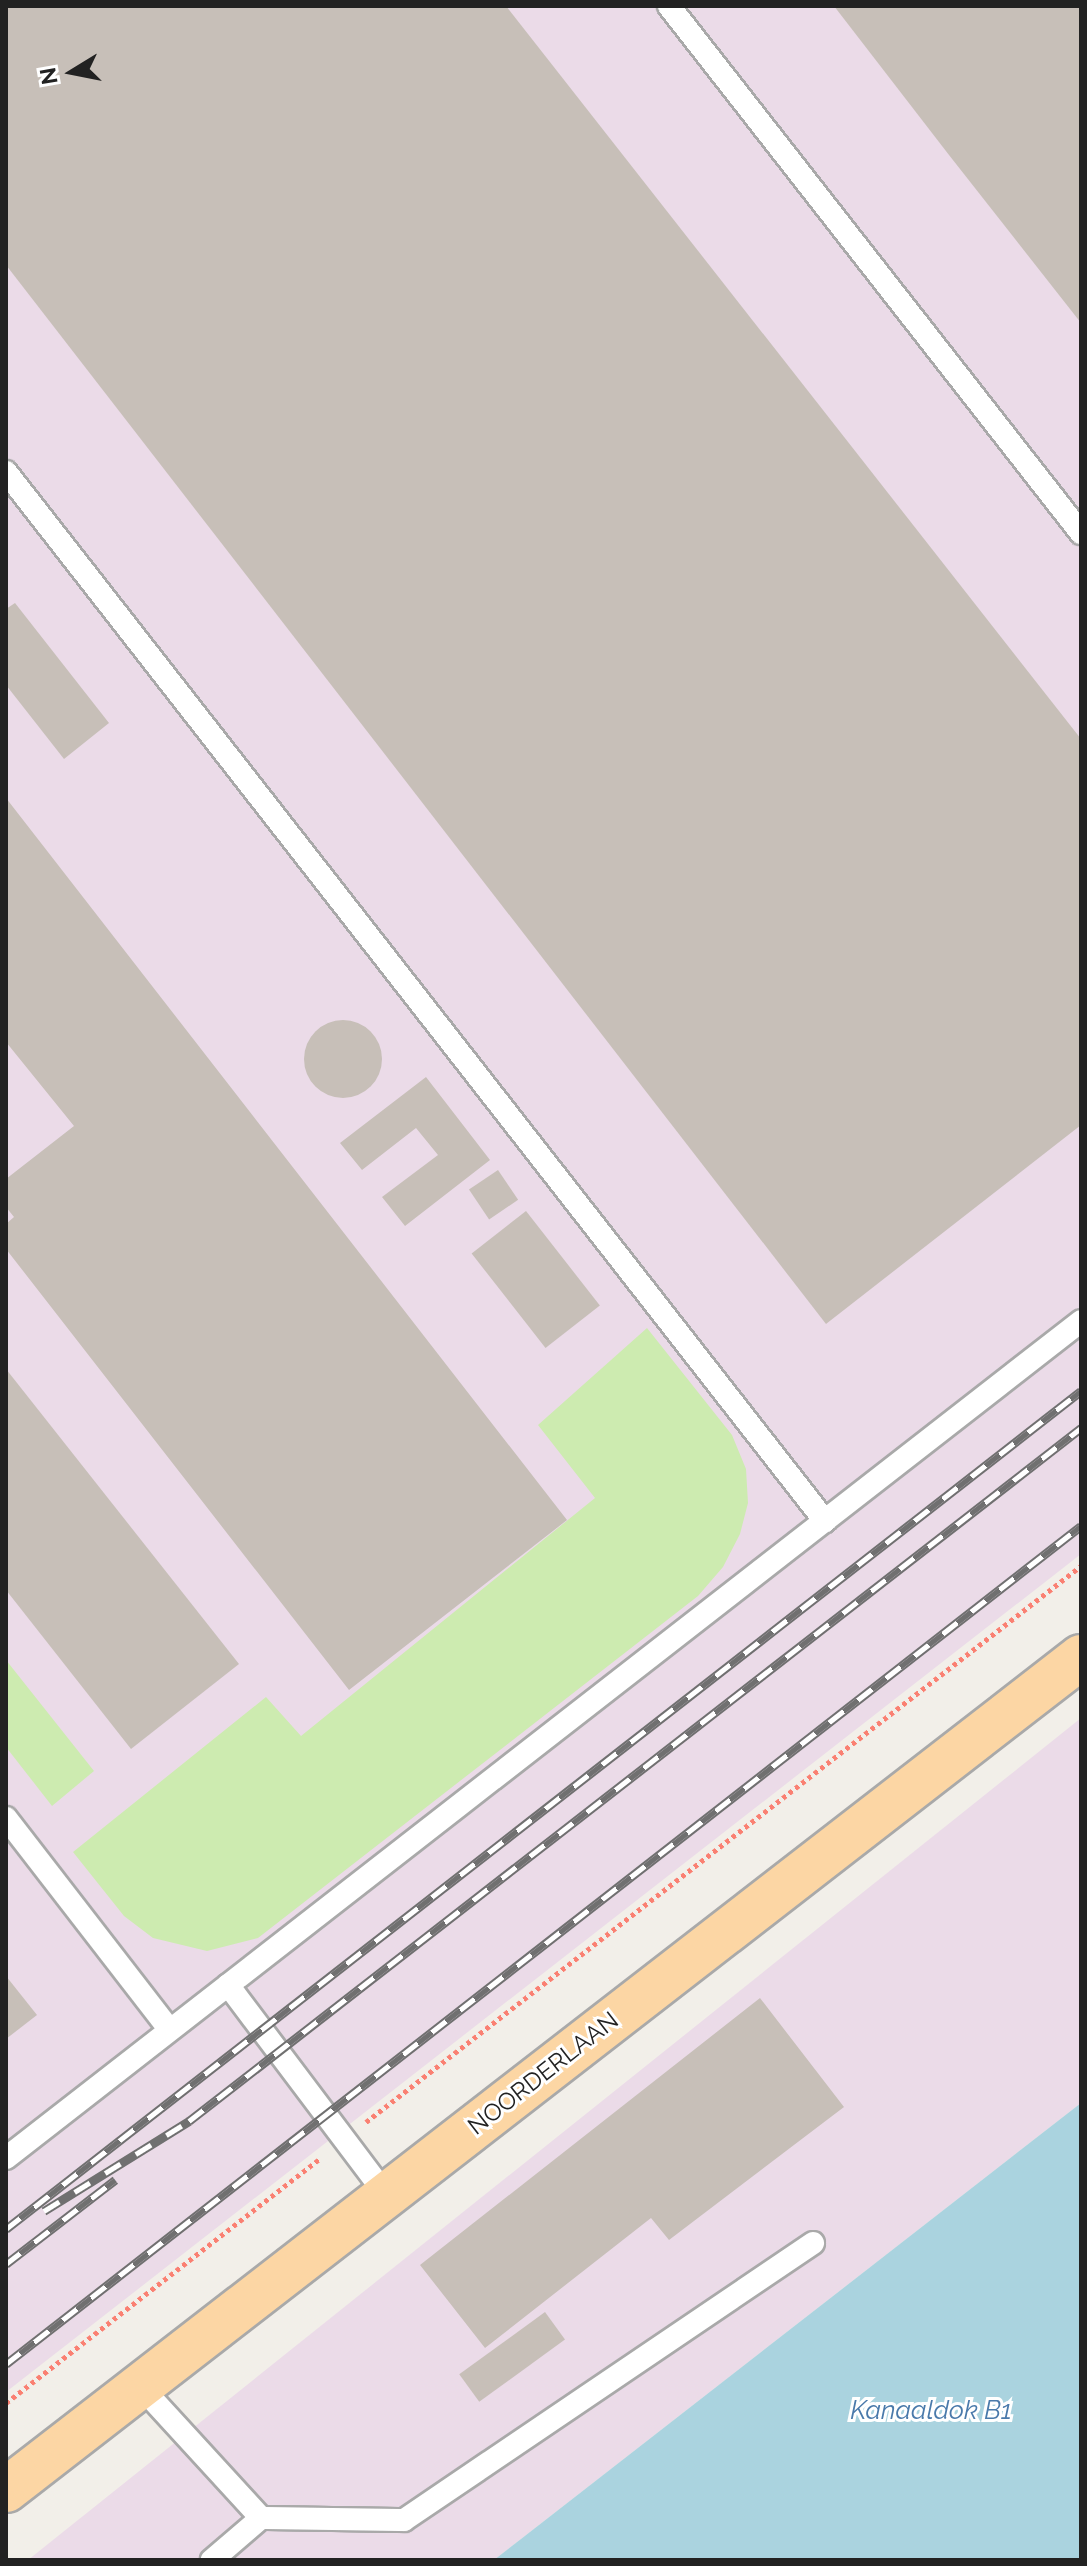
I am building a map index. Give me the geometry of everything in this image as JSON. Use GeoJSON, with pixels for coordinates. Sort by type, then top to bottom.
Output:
{"type":"FeatureCollection","features":[{"type":"Feature","properties":{"kind":"main road","name":"NOORDERLAAN"},"geometry":{"type":"LineString","coordinates":[[6,2490],[142,2388],[1081,1657]]}},
{"type":"Feature","properties":{"kind":"lane"},"geometry":{"type":"LineString","coordinates":[[669,6],[1081,533]]}},
{"type":"Feature","properties":{"kind":"lane"},"geometry":{"type":"LineString","coordinates":[[6,472],[825,1521]]}},
{"type":"Feature","properties":{"kind":"lane"},"geometry":{"type":"LineString","coordinates":[[6,2158],[1081,1321]]}},
{"type":"Feature","properties":{"kind":"lane"},"geometry":{"type":"LineString","coordinates":[[6,1818],[169,2029]]}},
{"type":"Feature","properties":{"kind":"lane"},"geometry":{"type":"LineString","coordinates":[[228,1985],[387,2196]]}},
{"type":"Feature","properties":{"kind":"lane"},"geometry":{"type":"LineString","coordinates":[[212,2560],[261,2518],[404,2520],[813,2243]]}},
{"type":"Feature","properties":{"kind":"lane"},"geometry":{"type":"LineString","coordinates":[[142,2388],[261,2518]]}},
{"type":"Feature","properties":{"kind":"path"},"geometry":{"type":"LineString","coordinates":[[6,2403],[1081,1566]]}},
{"type":"Feature","properties":{"kind":"shaded area"},"geometry":{"type":"Polygon","coordinates":[[[6,6],[1081,6],[1081,1554],[6,2392],[6,6]]]}},
{"type":"Feature","properties":{"kind":"shaded area"},"geometry":{"type":"Polygon","coordinates":[[[1081,1718],[1081,2103],[494,2560],[28,2560],[1081,1718]]]}},
{"type":"Feature","properties":{"kind":"green space"},"geometry":{"type":"Polygon","coordinates":[[[647,1328],[732,1435],[746,1469],[748,1503],[740,1534],[723,1567],[698,1596],[258,1938],[207,1951],[153,1938],[124,1916],[73,1852],[266,1697],[301,1736],[595,1498],[538,1425],[647,1328]]]}},
{"type":"Feature","properties":{"kind":"green space"},"geometry":{"type":"Polygon","coordinates":[[[6,1660],[94,1771],[52,1806],[6,1747],[6,1660]]]}},
{"type":"Feature","properties":{"kind":"water","name":"Kanaaldok B1"},"geometry":{"type":"Polygon","coordinates":[[[1081,2103],[1081,2560],[494,2560],[1081,2103]]]}},
{"type":"Feature","properties":{"kind":"building"},"geometry":{"type":"Polygon","coordinates":[[[6,6],[506,6],[1081,739],[1081,1125],[826,1324],[6,265],[6,6]]]}},
{"type":"Feature","properties":{"kind":"building"},"geometry":{"type":"Polygon","coordinates":[[[834,6],[1081,6],[1081,323],[949,155],[834,6]]]}},
{"type":"Feature","properties":{"kind":"building"},"geometry":{"type":"Polygon","coordinates":[[[15,603],[109,723],[64,759],[6,685],[6,609],[15,603]]]}},
{"type":"Feature","properties":{"kind":"building"},"geometry":{"type":"Polygon","coordinates":[[[6,798],[567,1520],[349,1690],[6,1249],[6,1224],[14,1217],[6,1207],[6,1179],[74,1126],[6,1042],[6,798]]]}},
{"type":"Feature","properties":{"kind":"building"},"geometry":{"type":"Polygon","coordinates":[[[343,1020],[358,1023],[371,1031],[379,1044],[382,1059],[379,1074],[371,1087],[358,1095],[343,1098],[328,1095],[315,1087],[307,1074],[304,1059],[307,1044],[315,1031],[328,1023],[343,1020]]]}},
{"type":"Feature","properties":{"kind":"building"},"geometry":{"type":"Polygon","coordinates":[[[426,1077],[490,1160],[405,1226],[382,1197],[438,1155],[416,1128],[362,1170],[340,1143],[426,1077]]]}},
{"type":"Feature","properties":{"kind":"building"},"geometry":{"type":"Polygon","coordinates":[[[498,1170],[518,1200],[489,1219],[469,1190],[498,1170]]]}},
{"type":"Feature","properties":{"kind":"building"},"geometry":{"type":"Polygon","coordinates":[[[526,1211],[600,1306],[546,1348],[472,1253],[526,1211]]]}},
{"type":"Feature","properties":{"kind":"building"},"geometry":{"type":"Polygon","coordinates":[[[6,1369],[239,1664],[131,1749],[6,1590],[6,1369]]]}},
{"type":"Feature","properties":{"kind":"building"},"geometry":{"type":"Polygon","coordinates":[[[6,1976],[37,2015],[6,2039],[6,1976]]]}},
{"type":"Feature","properties":{"kind":"building"},"geometry":{"type":"Polygon","coordinates":[[[760,1998],[844,2107],[669,2240],[651,2218],[485,2348],[420,2265],[760,1998]]]}},
{"type":"Feature","properties":{"kind":"building"},"geometry":{"type":"Polygon","coordinates":[[[545,2312],[565,2340],[479,2402],[459,2374],[545,2312]]]}},
{"type":"Feature","properties":{"kind":"railway"},"geometry":{"type":"LineString","coordinates":[[6,2229],[1081,1391]]}},
{"type":"Feature","properties":{"kind":"railway"},"geometry":{"type":"LineString","coordinates":[[44,2211],[189,2121],[1081,1428]]}},
{"type":"Feature","properties":{"kind":"railway"},"geometry":{"type":"LineString","coordinates":[[6,2364],[1081,1526]]}},
{"type":"Feature","properties":{"kind":"railway"},"geometry":{"type":"LineString","coordinates":[[6,2264],[115,2180]]}}]}
